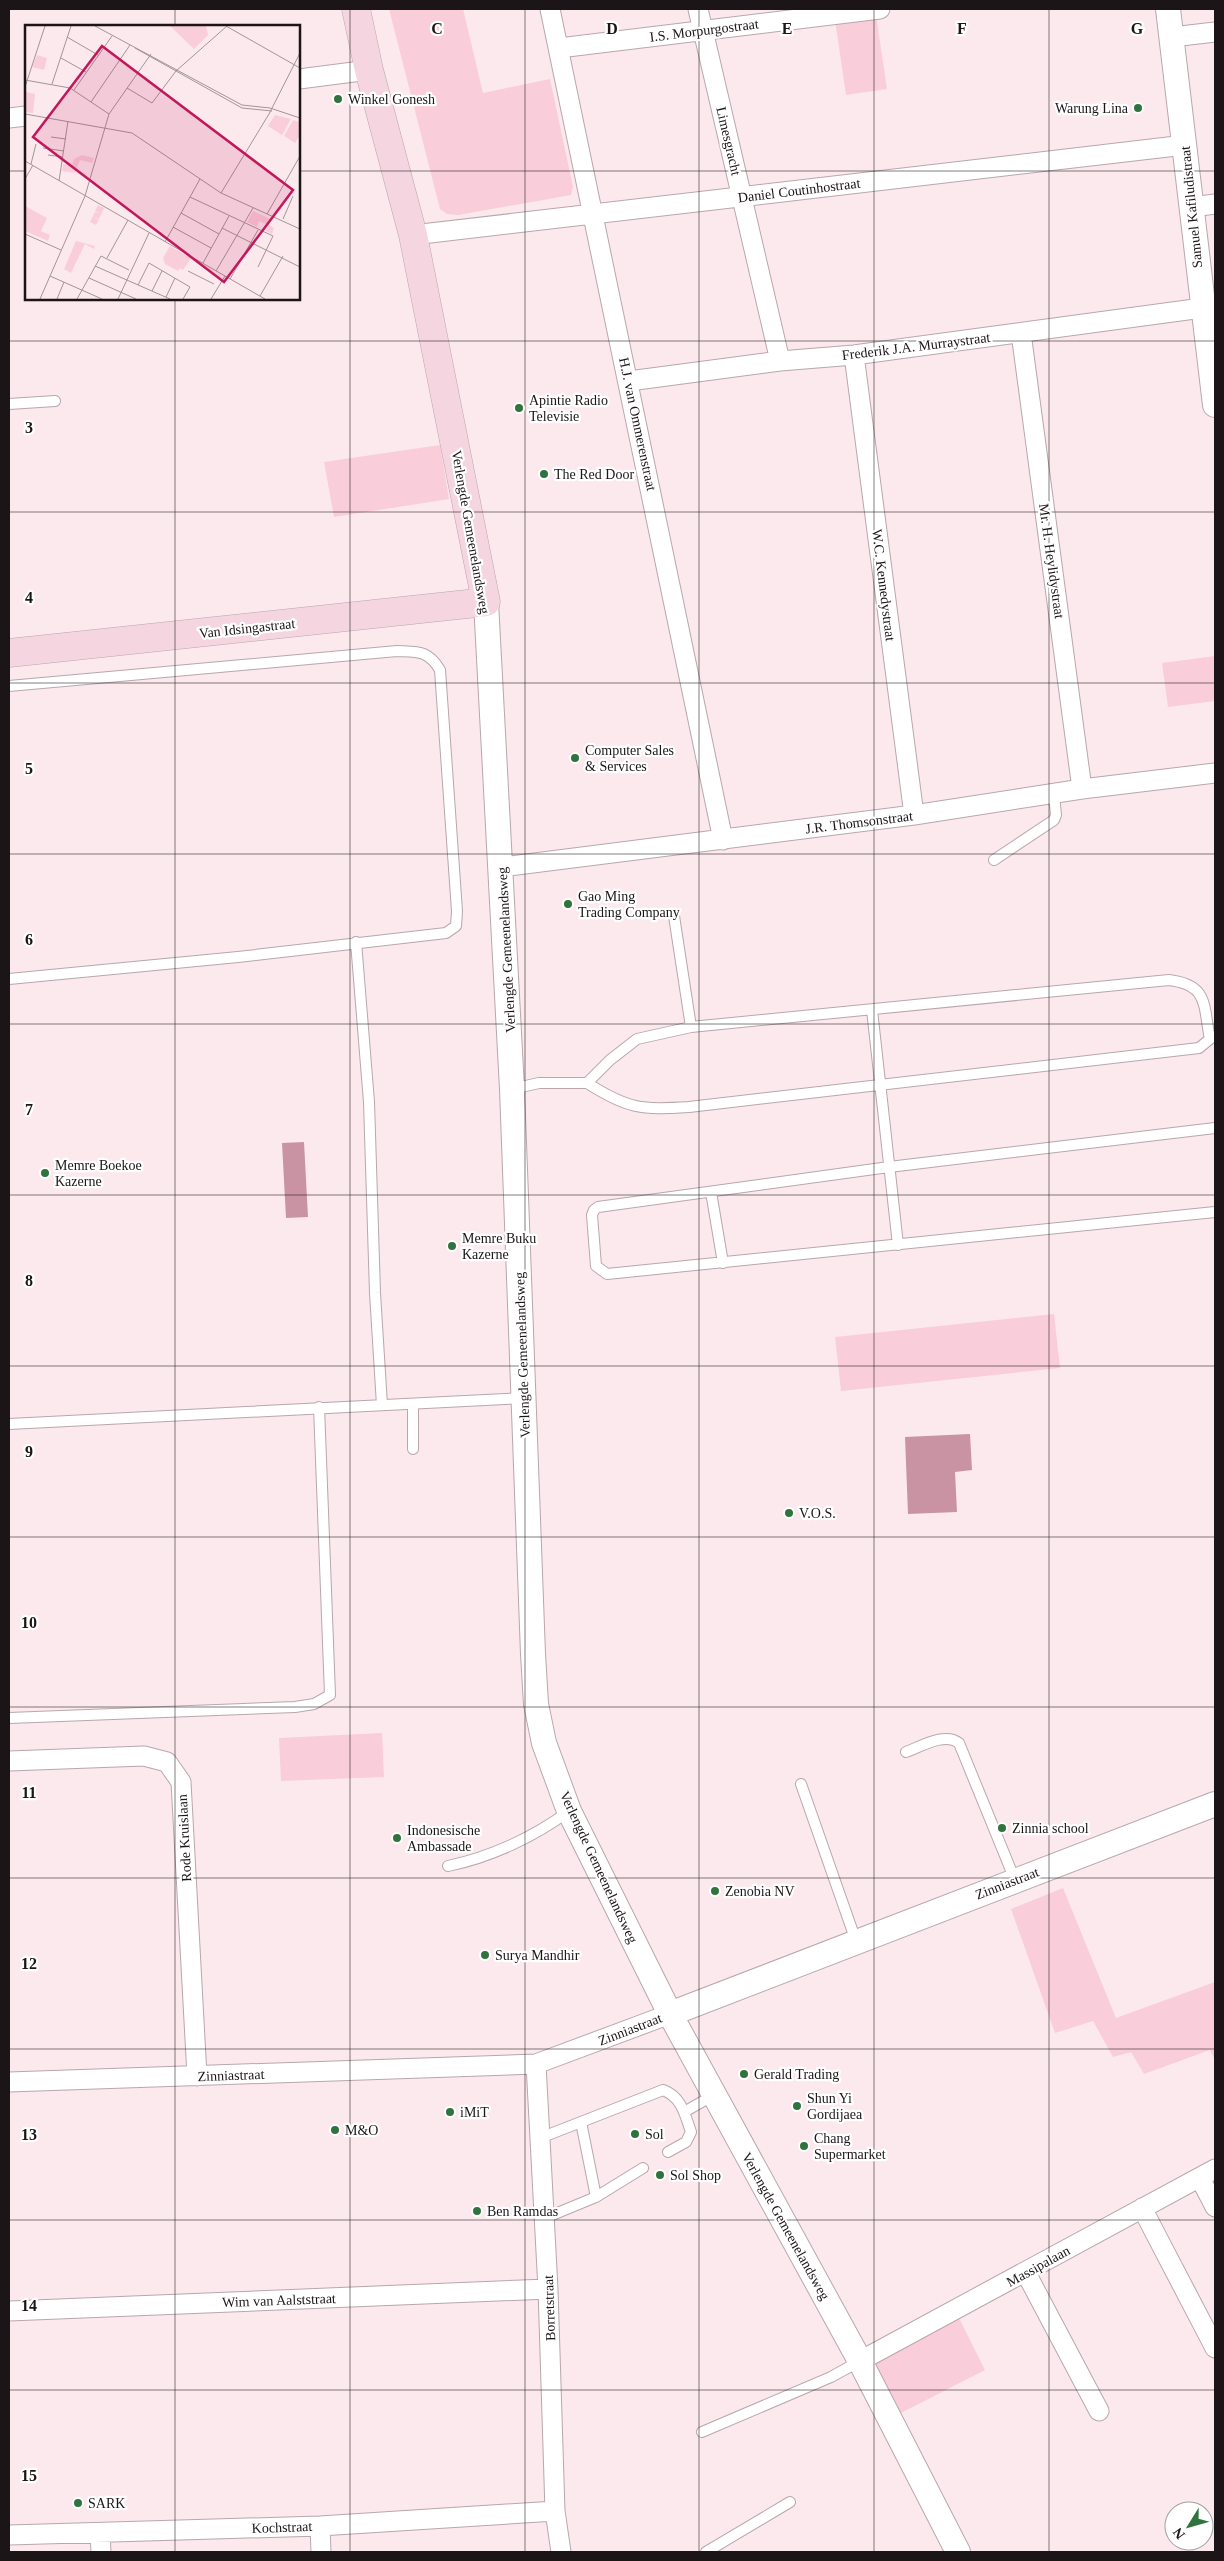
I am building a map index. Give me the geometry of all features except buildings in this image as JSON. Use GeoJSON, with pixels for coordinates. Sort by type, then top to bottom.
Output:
{"type":"FeatureCollection","features":[{"type":"Feature","properties":{"kind":"main road","name":"Verlengde Gemeenelandsweg"},"geometry":{"type":"LineString","coordinates":[[339,9],[343,24],[369,70]]}},
{"type":"Feature","properties":{"kind":"main road","name":"Verlengde Gemeenelandsweg"},"geometry":{"type":"LineString","coordinates":[[356,9],[369,70],[413,235],[486,602]]}},
{"type":"Feature","properties":{"kind":"main road","name":"Van Idsingastraat"},"geometry":{"type":"LineString","coordinates":[[9,653],[486,602]]}},
{"type":"Feature","properties":{"kind":"street","name":"H.J. van Ommerenstraat"},"geometry":{"type":"LineString","coordinates":[[550,9],[723,840]]}},
{"type":"Feature","properties":{"kind":"street","name":"Limesgracht"},"geometry":{"type":"LineString","coordinates":[[698,9],[780,361]]}},
{"type":"Feature","properties":{"kind":"street","name":"I.S. Morpurgostraat"},"geometry":{"type":"LineString","coordinates":[[559,48],[880,9]]}},
{"type":"Feature","properties":{"kind":"street","name":"Samuel Kafiludistraat"},"geometry":{"type":"LineString","coordinates":[[1168,9],[1215,405]]}},
{"type":"Feature","properties":{"kind":"street"},"geometry":{"type":"LineString","coordinates":[[1172,37],[1215,32]]}},
{"type":"Feature","properties":{"kind":"street"},"geometry":{"type":"LineString","coordinates":[[300,80],[369,70]]}},
{"type":"Feature","properties":{"kind":"street"},"geometry":{"type":"LineString","coordinates":[[9,118],[25,116]]}},
{"type":"Feature","properties":{"kind":"street","name":"Daniel Coutinhostraat"},"geometry":{"type":"LineString","coordinates":[[413,235],[592,216],[741,196],[1184,144]]}},
{"type":"Feature","properties":{"kind":"street"},"geometry":{"type":"LineString","coordinates":[[1192,207],[1215,204]]}},
{"type":"Feature","properties":{"kind":"street","name":"Frederik J.A. Murraystraat"},"geometry":{"type":"LineString","coordinates":[[629,382],[780,361],[854,355],[1202,308]]}},
{"type":"Feature","properties":{"kind":"street","name":"Mr. H. Heylidystraat"},"geometry":{"type":"LineString","coordinates":[[1021,333],[1082,789]]}},
{"type":"Feature","properties":{"kind":"street","name":"W.C. Kennedystraat"},"geometry":{"type":"LineString","coordinates":[[854,355],[914,815]]}},
{"type":"Feature","properties":{"kind":"street","name":"Verlengde Gemeenelandsweg"},"geometry":{"type":"LineString","coordinates":[[486,602],[502,868],[512,1088],[536,1704],[544,1743],[569,1811],[670,2014],[860,2361],[958,2552]]}},
{"type":"Feature","properties":{"kind":"street","name":"J.R. Thomsonstraat"},"geometry":{"type":"LineString","coordinates":[[502,868],[914,815],[1054,795],[1082,789],[1215,773]]}},
{"type":"Feature","properties":{"kind":"street","name":"Rode Kruislaan"},"geometry":{"type":"LineString","coordinates":[[9,1760],[144,1756],[167,1762],[181,1782],[197,2076]]}},
{"type":"Feature","properties":{"kind":"street","name":"Zinniastraat"},"geometry":{"type":"LineString","coordinates":[[9,2082],[536,2064],[1215,1804]]}},
{"type":"Feature","properties":{"kind":"street","name":"Borretstraat"},"geometry":{"type":"LineString","coordinates":[[536,2064],[545,2218],[555,2511],[561,2552]]}},
{"type":"Feature","properties":{"kind":"street"},"geometry":{"type":"LineString","coordinates":[[1207,2174],[1215,2207]]}},
{"type":"Feature","properties":{"kind":"street","name":"Massipalaan"},"geometry":{"type":"LineString","coordinates":[[860,2361],[1207,2174]]}},
{"type":"Feature","properties":{"kind":"street"},"geometry":{"type":"LineString","coordinates":[[1142,2208],[1215,2348]]}},
{"type":"Feature","properties":{"kind":"street"},"geometry":{"type":"LineString","coordinates":[[1026,2273],[1099,2411]]}},
{"type":"Feature","properties":{"kind":"street","name":"Wim van Aalststraat"},"geometry":{"type":"LineString","coordinates":[[9,2311],[548,2290]]}},
{"type":"Feature","properties":{"kind":"street","name":"Kochstraat"},"geometry":{"type":"LineString","coordinates":[[9,2535],[320,2526],[555,2511]]}},
{"type":"Feature","properties":{"kind":"street"},"geometry":{"type":"LineString","coordinates":[[320,2526],[321,2552]]}},
{"type":"Feature","properties":{"kind":"street"},"geometry":{"type":"LineString","coordinates":[[100,2533],[101,2552]]}},
{"type":"Feature","properties":{"kind":"lane"},"geometry":{"type":"LineString","coordinates":[[9,404],[55,401]]}},
{"type":"Feature","properties":{"kind":"lane"},"geometry":{"type":"LineString","coordinates":[[9,686],[397,651],[424,652],[434,659],[440,670],[458,911],[456,926],[446,933],[238,957],[9,979]]}},
{"type":"Feature","properties":{"kind":"lane"},"geometry":{"type":"LineString","coordinates":[[994,860],[1054,820],[1056,815],[1054,795]]}},
{"type":"Feature","properties":{"kind":"lane"},"geometry":{"type":"LineString","coordinates":[[674,916],[691,1027]]}},
{"type":"Feature","properties":{"kind":"lane"},"geometry":{"type":"LineString","coordinates":[[356,942],[369,1102],[375,1293],[382,1405]]}},
{"type":"Feature","properties":{"kind":"lane"},"geometry":{"type":"LineString","coordinates":[[512,1088],[539,1083],[587,1083],[615,1101],[650,1110],[1199,1048],[1210,1039],[1200,993],[1195,987],[1184,982],[1169,980],[1048,990],[872,1010],[691,1027],[637,1039],[610,1060],[587,1083]]}},
{"type":"Feature","properties":{"kind":"lane"},"geometry":{"type":"LineString","coordinates":[[872,1010],[898,1245]]}},
{"type":"Feature","properties":{"kind":"lane"},"geometry":{"type":"LineString","coordinates":[[1215,1128],[889,1167],[596,1208],[592,1215],[596,1262],[599,1270],[607,1274],[1215,1212]]}},
{"type":"Feature","properties":{"kind":"lane"},"geometry":{"type":"LineString","coordinates":[[711,1192],[723,1263]]}},
{"type":"Feature","properties":{"kind":"lane"},"geometry":{"type":"LineString","coordinates":[[9,1424],[524,1398]]}},
{"type":"Feature","properties":{"kind":"lane"},"geometry":{"type":"LineString","coordinates":[[413,1405],[413,1449]]}},
{"type":"Feature","properties":{"kind":"lane"},"geometry":{"type":"LineString","coordinates":[[9,1718],[295,1706],[314,1704],[330,1696],[319,1407]]}},
{"type":"Feature","properties":{"kind":"lane"},"geometry":{"type":"LineString","coordinates":[[906,1752],[945,1738],[953,1738],[959,1743],[1015,1880]]}},
{"type":"Feature","properties":{"kind":"lane"},"geometry":{"type":"LineString","coordinates":[[801,1784],[856,1941]]}},
{"type":"Feature","properties":{"kind":"lane"},"geometry":{"type":"LineString","coordinates":[[448,1866],[474,1861],[536,1833],[569,1811]]}},
{"type":"Feature","properties":{"kind":"lane"},"geometry":{"type":"LineString","coordinates":[[540,2138],[663,2090],[674,2094],[681,2102],[691,2132],[686,2142],[668,2152]]}},
{"type":"Feature","properties":{"kind":"lane"},"geometry":{"type":"LineString","coordinates":[[684,2112],[714,2095]]}},
{"type":"Feature","properties":{"kind":"lane"},"geometry":{"type":"LineString","coordinates":[[581,2122],[596,2197]]}},
{"type":"Feature","properties":{"kind":"lane"},"geometry":{"type":"LineString","coordinates":[[545,2218],[596,2197],[643,2168]]}},
{"type":"Feature","properties":{"kind":"lane"},"geometry":{"type":"LineString","coordinates":[[702,2432],[831,2377],[860,2361]]}},
{"type":"Feature","properties":{"kind":"lane"},"geometry":{"type":"LineString","coordinates":[[706,2552],[790,2502]]}},
{"type":"Feature","properties":{"kind":"shaded area"},"geometry":{"type":"Polygon","coordinates":[[[389,9],[463,9],[483,93],[550,79],[573,187],[571,195],[458,215],[447,214],[440,209],[389,9]]]}},
{"type":"Feature","properties":{"kind":"shaded area"},"geometry":{"type":"Polygon","coordinates":[[[876,15],[887,89],[846,95],[835,20],[876,15]]]}},
{"type":"Feature","properties":{"kind":"shaded area"},"geometry":{"type":"Polygon","coordinates":[[[440,445],[449,499],[334,517],[324,462],[440,445]]]}},
{"type":"Feature","properties":{"kind":"shaded area"},"geometry":{"type":"Polygon","coordinates":[[[1215,656],[1215,701],[1168,707],[1162,663],[1215,656]]]}},
{"type":"Feature","properties":{"kind":"shaded area"},"geometry":{"type":"Polygon","coordinates":[[[304,1142],[308,1217],[286,1218],[282,1143],[304,1142]]]}},
{"type":"Feature","properties":{"kind":"shaded area"},"geometry":{"type":"Polygon","coordinates":[[[1054,1314],[1060,1368],[841,1391],[835,1337],[1054,1314]]]}},
{"type":"Feature","properties":{"kind":"shaded area"},"geometry":{"type":"Polygon","coordinates":[[[970,1434],[972,1470],[955,1472],[957,1512],[908,1514],[905,1437],[970,1434]]]}},
{"type":"Feature","properties":{"kind":"shaded area"},"geometry":{"type":"Polygon","coordinates":[[[382,1733],[384,1777],[281,1781],[279,1738],[382,1733]]]}},
{"type":"Feature","properties":{"kind":"shaded area"},"geometry":{"type":"Polygon","coordinates":[[[1063,1888],[1116,2018],[1215,1982],[1215,2060],[1210,2050],[1144,2074],[1131,2052],[1113,2057],[1093,2021],[1055,2033],[1011,1909],[1063,1888]]]}},
{"type":"Feature","properties":{"kind":"shaded area"},"geometry":{"type":"Polygon","coordinates":[[[958,2316],[985,2370],[897,2415],[870,2361],[958,2316]]]}},
{"type":"Feature","properties":{"kind":"place","name":"Winkel Gonesh"},"geometry":{"type":"Point","coordinates":[338,99]}},
{"type":"Feature","properties":{"kind":"place","name":"Warung Lina"},"geometry":{"type":"Point","coordinates":[1138,108]}},
{"type":"Feature","properties":{"kind":"place","name":"Apintie Radio Televisie"},"geometry":{"type":"Point","coordinates":[519,408]}},
{"type":"Feature","properties":{"kind":"place","name":"The Red Door"},"geometry":{"type":"Point","coordinates":[544,474]}},
{"type":"Feature","properties":{"kind":"place","name":"Computer Sales & Services"},"geometry":{"type":"Point","coordinates":[575,758]}},
{"type":"Feature","properties":{"kind":"place","name":"Gao Ming Trading Company"},"geometry":{"type":"Point","coordinates":[568,904]}},
{"type":"Feature","properties":{"kind":"place","name":"Memre Boekoe Kazerne"},"geometry":{"type":"Point","coordinates":[45,1173]}},
{"type":"Feature","properties":{"kind":"place","name":"Memre Buku Kazerne"},"geometry":{"type":"Point","coordinates":[452,1246]}},
{"type":"Feature","properties":{"kind":"place","name":"V.O.S."},"geometry":{"type":"Point","coordinates":[789,1513]}},
{"type":"Feature","properties":{"kind":"place","name":"Zinnia school"},"geometry":{"type":"Point","coordinates":[1002,1828]}},
{"type":"Feature","properties":{"kind":"place","name":"Indonesische Ambassade"},"geometry":{"type":"Point","coordinates":[397,1838]}},
{"type":"Feature","properties":{"kind":"place","name":"Zenobia NV"},"geometry":{"type":"Point","coordinates":[715,1891]}},
{"type":"Feature","properties":{"kind":"place","name":"Surya Mandhir"},"geometry":{"type":"Point","coordinates":[485,1955]}},
{"type":"Feature","properties":{"kind":"place","name":"Gerald Trading"},"geometry":{"type":"Point","coordinates":[744,2074]}},
{"type":"Feature","properties":{"kind":"place","name":"Shun Yi Gordijaea"},"geometry":{"type":"Point","coordinates":[797,2106]}},
{"type":"Feature","properties":{"kind":"place","name":"iMiT"},"geometry":{"type":"Point","coordinates":[450,2112]}},
{"type":"Feature","properties":{"kind":"place","name":"M&O"},"geometry":{"type":"Point","coordinates":[335,2130]}},
{"type":"Feature","properties":{"kind":"place","name":"Sol"},"geometry":{"type":"Point","coordinates":[635,2134]}},
{"type":"Feature","properties":{"kind":"place","name":"Chang Supermarket"},"geometry":{"type":"Point","coordinates":[804,2146]}},
{"type":"Feature","properties":{"kind":"place","name":"Sol Shop"},"geometry":{"type":"Point","coordinates":[660,2175]}},
{"type":"Feature","properties":{"kind":"place","name":"Ben Ramdas"},"geometry":{"type":"Point","coordinates":[477,2211]}},
{"type":"Feature","properties":{"kind":"place","name":"SARK"},"geometry":{"type":"Point","coordinates":[78,2503]}}]}
